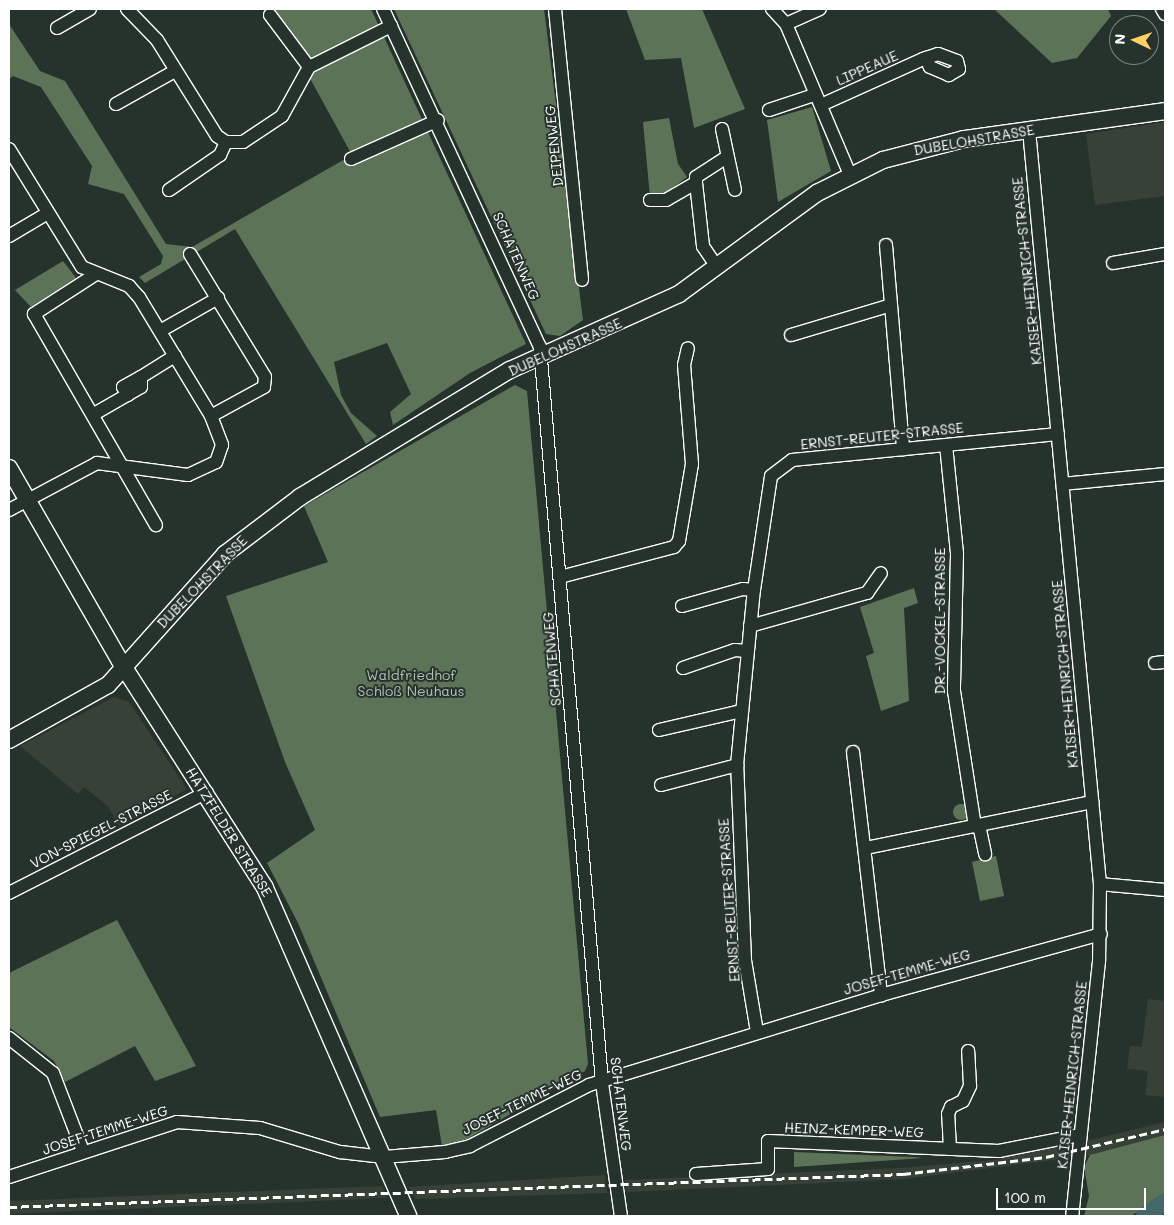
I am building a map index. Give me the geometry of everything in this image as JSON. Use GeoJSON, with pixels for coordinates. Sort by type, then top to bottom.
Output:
{"type":"FeatureCollection","features":[{"type":"Feature","properties":{"kind":"main road","name":"DUBELOHSTRASSE"},"geometry":{"type":"LineString","coordinates":[[9,740],[100,690],[213,566],[270,518],[540,356],[647,311],[717,267],[797,204],[850,175],[902,154],[1029,130],[1165,112]]}},
{"type":"Feature","properties":{"kind":"main road","name":"HATZFELDER STRASSE"},"geometry":{"type":"LineString","coordinates":[[9,468],[123,666],[206,792],[285,927],[408,1216]]}},
{"type":"Feature","properties":{"kind":"street"},"geometry":{"type":"LineString","coordinates":[[57,28],[90,9]]}},
{"type":"Feature","properties":{"kind":"street"},"geometry":{"type":"LineString","coordinates":[[128,9],[157,40],[217,136],[226,142],[243,142],[282,116],[309,67],[391,26]]}},
{"type":"Feature","properties":{"kind":"street","name":"SCHATENWEG"},"geometry":{"type":"LineString","coordinates":[[383,9],[438,120],[538,342],[560,577],[602,1083],[621,1216]]}},
{"type":"Feature","properties":{"kind":"street","name":"DEIPENWEG"},"geometry":{"type":"LineString","coordinates":[[555,9],[582,280]]}},
{"type":"Feature","properties":{"kind":"street"},"geometry":{"type":"LineString","coordinates":[[772,9],[786,24],[850,175]]}},
{"type":"Feature","properties":{"kind":"street"},"geometry":{"type":"LineString","coordinates":[[786,24],[820,9]]}},
{"type":"Feature","properties":{"kind":"street"},"geometry":{"type":"LineString","coordinates":[[1162,9],[1165,14]]}},
{"type":"Feature","properties":{"kind":"street"},"geometry":{"type":"LineString","coordinates":[[270,15],[309,67]]}},
{"type":"Feature","properties":{"kind":"street","name":"LIPPEAUE"},"geometry":{"type":"LineString","coordinates":[[769,110],[817,100],[926,58]]}},
{"type":"Feature","properties":{"kind":"street"},"geometry":{"type":"LineString","coordinates":[[116,104],[175,71]]}},
{"type":"Feature","properties":{"kind":"street"},"geometry":{"type":"LineString","coordinates":[[351,159],[438,120]]}},
{"type":"Feature","properties":{"kind":"street"},"geometry":{"type":"LineString","coordinates":[[722,129],[725,158],[733,168],[735,190]]}},
{"type":"Feature","properties":{"kind":"street","name":"KAISER-HEINRICH-STRASSE"},"geometry":{"type":"LineString","coordinates":[[1029,130],[1100,884],[1100,934],[1072,1216]]}},
{"type":"Feature","properties":{"kind":"street"},"geometry":{"type":"LineString","coordinates":[[168,190],[220,155],[226,142]]}},
{"type":"Feature","properties":{"kind":"street"},"geometry":{"type":"LineString","coordinates":[[9,149],[73,257],[96,274],[129,286],[160,331],[211,416],[222,445],[216,462],[205,469],[169,475],[121,463],[97,463],[9,510]]}},
{"type":"Feature","properties":{"kind":"street"},"geometry":{"type":"LineString","coordinates":[[717,267],[703,246],[696,177],[725,158]]}},
{"type":"Feature","properties":{"kind":"street"},"geometry":{"type":"LineString","coordinates":[[650,200],[666,200],[696,183]]}},
{"type":"Feature","properties":{"kind":"street"},"geometry":{"type":"LineString","coordinates":[[9,236],[46,214]]}},
{"type":"Feature","properties":{"kind":"street"},"geometry":{"type":"LineString","coordinates":[[886,245],[903,449]]}},
{"type":"Feature","properties":{"kind":"street"},"geometry":{"type":"LineString","coordinates":[[190,254],[265,377],[264,387],[211,416]]}},
{"type":"Feature","properties":{"kind":"street"},"geometry":{"type":"LineString","coordinates":[[1113,263],[1165,254]]}},
{"type":"Feature","properties":{"kind":"street"},"geometry":{"type":"LineString","coordinates":[[96,274],[34,314],[94,414],[156,525]]}},
{"type":"Feature","properties":{"kind":"street"},"geometry":{"type":"LineString","coordinates":[[160,331],[218,298]]}},
{"type":"Feature","properties":{"kind":"street"},"geometry":{"type":"LineString","coordinates":[[791,336],[891,305]]}},
{"type":"Feature","properties":{"kind":"street"},"geometry":{"type":"LineString","coordinates":[[560,577],[674,547],[679,541],[692,464],[684,365],[688,348]]}},
{"type":"Feature","properties":{"kind":"street"},"geometry":{"type":"LineString","coordinates":[[94,414],[141,387],[141,377],[175,356]]}},
{"type":"Feature","properties":{"kind":"street","name":"ERNST-REUTER-STRASSE"},"geometry":{"type":"LineString","coordinates":[[757,1032],[745,960],[737,766],[747,651],[767,487],[780,466],[792,460],[1058,434]]}},
{"type":"Feature","properties":{"kind":"street","name":"DR.-VOCKEL-STRASSE"},"geometry":{"type":"LineString","coordinates":[[946,445],[957,554],[954,691],[977,825],[985,854]]}},
{"type":"Feature","properties":{"kind":"street"},"geometry":{"type":"LineString","coordinates":[[1063,484],[1165,474]]}},
{"type":"Feature","properties":{"kind":"street"},"geometry":{"type":"LineString","coordinates":[[750,626],[866,593],[882,573]]}},
{"type":"Feature","properties":{"kind":"street"},"geometry":{"type":"LineString","coordinates":[[682,606],[743,589],[754,590]]}},
{"type":"Feature","properties":{"kind":"street"},"geometry":{"type":"LineString","coordinates":[[683,668],[735,650],[747,651]]}},
{"type":"Feature","properties":{"kind":"street"},"geometry":{"type":"LineString","coordinates":[[659,730],[741,711]]}},
{"type":"Feature","properties":{"kind":"street"},"geometry":{"type":"LineString","coordinates":[[853,752],[866,848],[881,995]]}},
{"type":"Feature","properties":{"kind":"street"},"geometry":{"type":"LineString","coordinates":[[661,785],[737,766]]}},
{"type":"Feature","properties":{"kind":"street","name":"VON-SPIEGEL-STRASSE"},"geometry":{"type":"LineString","coordinates":[[9,893],[206,792]]}},
{"type":"Feature","properties":{"kind":"street"},"geometry":{"type":"LineString","coordinates":[[866,848],[1092,802]]}},
{"type":"Feature","properties":{"kind":"street"},"geometry":{"type":"LineString","coordinates":[[1100,884],[1165,890]]}},
{"type":"Feature","properties":{"kind":"street","name":"JOSEF-TEMME-WEG"},"geometry":{"type":"LineString","coordinates":[[9,1177],[163,1123],[210,1122],[260,1128],[340,1152],[384,1157],[470,1146],[602,1083],[757,1032],[881,995],[1100,934]]}},
{"type":"Feature","properties":{"kind":"street"},"geometry":{"type":"LineString","coordinates":[[9,1038],[53,1073],[83,1151]]}},
{"type":"Feature","properties":{"kind":"street"},"geometry":{"type":"LineString","coordinates":[[950,1149],[948,1114],[951,1107],[963,1101],[970,1086],[968,1051]]}},
{"type":"Feature","properties":{"kind":"street","name":"HEINZ-KEMPER-WEG"},"geometry":{"type":"LineString","coordinates":[[696,1174],[768,1169],[768,1141],[999,1151],[1080,1135]]}},
{"type":"Feature","properties":{"kind":"shaded area"},"geometry":{"type":"Polygon","coordinates":[[[1165,122],[1165,196],[1095,205],[1086,134],[1165,122]]]}},
{"type":"Feature","properties":{"kind":"shaded area"},"geometry":{"type":"Polygon","coordinates":[[[114,697],[129,702],[187,789],[119,826],[108,806],[84,787],[78,794],[20,746],[114,697]]]}},
{"type":"Feature","properties":{"kind":"shaded area"},"geometry":{"type":"Polygon","coordinates":[[[1148,999],[1165,1001],[1165,1097],[1145,1095],[1148,1071],[1127,1069],[1130,1046],[1142,1047],[1148,999]]]}},
{"type":"Feature","properties":{"kind":"shaded area"},"geometry":{"type":"Polygon","coordinates":[[[1165,1122],[1165,1135],[1085,1157],[1086,1141],[1165,1122]]]}},
{"type":"Feature","properties":{"kind":"shaded area"},"geometry":{"type":"Polygon","coordinates":[[[1072,1144],[1070,1158],[904,1179],[627,1192],[625,1180],[901,1168],[993,1160],[1072,1144]]]}},
{"type":"Feature","properties":{"kind":"shaded area"},"geometry":{"type":"Polygon","coordinates":[[[605,1175],[607,1193],[415,1199],[409,1187],[605,1175]]]}},
{"type":"Feature","properties":{"kind":"shaded area"},"geometry":{"type":"Polygon","coordinates":[[[382,1186],[387,1198],[9,1214],[9,1201],[382,1186]]]}},
{"type":"Feature","properties":{"kind":"green space"},"geometry":{"type":"Polygon","coordinates":[[[272,9],[371,9],[526,344],[470,373],[393,425],[390,412],[411,394],[387,343],[334,362],[341,395],[351,413],[377,436],[366,444],[235,229],[145,283],[139,277],[161,264],[163,256],[124,194],[88,184],[92,166],[41,87],[13,76],[9,79],[9,24],[40,71],[65,81],[166,244],[192,247],[352,155],[272,9]]]}},
{"type":"Feature","properties":{"kind":"green space"},"geometry":{"type":"Polygon","coordinates":[[[394,9],[544,9],[583,320],[560,336],[546,334],[394,9]]]}},
{"type":"Feature","properties":{"kind":"green space"},"geometry":{"type":"Polygon","coordinates":[[[626,9],[702,9],[745,109],[694,128],[681,58],[645,60],[626,9]]]}},
{"type":"Feature","properties":{"kind":"green space"},"geometry":{"type":"Polygon","coordinates":[[[994,9],[1108,9],[1111,15],[1109,18],[1077,58],[1052,63],[994,9]]]}},
{"type":"Feature","properties":{"kind":"green space"},"geometry":{"type":"Polygon","coordinates":[[[812,107],[831,171],[778,202],[767,120],[812,107]]]}},
{"type":"Feature","properties":{"kind":"green space"},"geometry":{"type":"Polygon","coordinates":[[[669,118],[678,164],[687,177],[661,196],[650,197],[643,122],[669,118]]]}},
{"type":"Feature","properties":{"kind":"green space"},"geometry":{"type":"Polygon","coordinates":[[[63,261],[76,278],[31,307],[15,290],[63,261]]]}},
{"type":"Feature","properties":{"kind":"green space","name":"Waldfriedhof Schloß Neuhaus"},"geometry":{"type":"Polygon","coordinates":[[[515,385],[527,391],[588,1064],[585,1071],[467,1139],[442,1146],[436,1110],[380,1117],[298,923],[267,863],[315,830],[285,762],[226,596],[328,562],[304,506],[515,385]]]}},
{"type":"Feature","properties":{"kind":"green space"},"geometry":{"type":"Polygon","coordinates":[[[914,588],[918,603],[904,608],[909,701],[881,711],[866,656],[874,653],[860,607],[914,588]]]}},
{"type":"Feature","properties":{"kind":"green space"},"geometry":{"type":"Polygon","coordinates":[[[958,804],[964,804],[969,809],[967,818],[958,820],[953,815],[953,809],[958,804]]]}},
{"type":"Feature","properties":{"kind":"green space"},"geometry":{"type":"Polygon","coordinates":[[[996,856],[1004,896],[980,901],[972,862],[996,856]]]}},
{"type":"Feature","properties":{"kind":"green space"},"geometry":{"type":"Polygon","coordinates":[[[117,920],[196,1066],[155,1081],[135,1046],[65,1082],[54,1061],[9,1027],[9,973],[117,920]]]}},
{"type":"Feature","properties":{"kind":"green space"},"geometry":{"type":"Polygon","coordinates":[[[1165,1135],[1165,1195],[1131,1216],[1084,1216],[1089,1196],[1084,1167],[1090,1155],[1165,1135]]]}},
{"type":"Feature","properties":{"kind":"green space"},"geometry":{"type":"Polygon","coordinates":[[[794,1152],[913,1157],[923,1158],[794,1167],[794,1152]]]}},
{"type":"Feature","properties":{"kind":"waterway"},"geometry":{"type":"LineString","coordinates":[[1145,1216],[1165,1202]]}},
{"type":"Feature","properties":{"kind":"railway"},"geometry":{"type":"LineString","coordinates":[[9,1207],[903,1174],[1046,1157],[1165,1129]]}}]}
